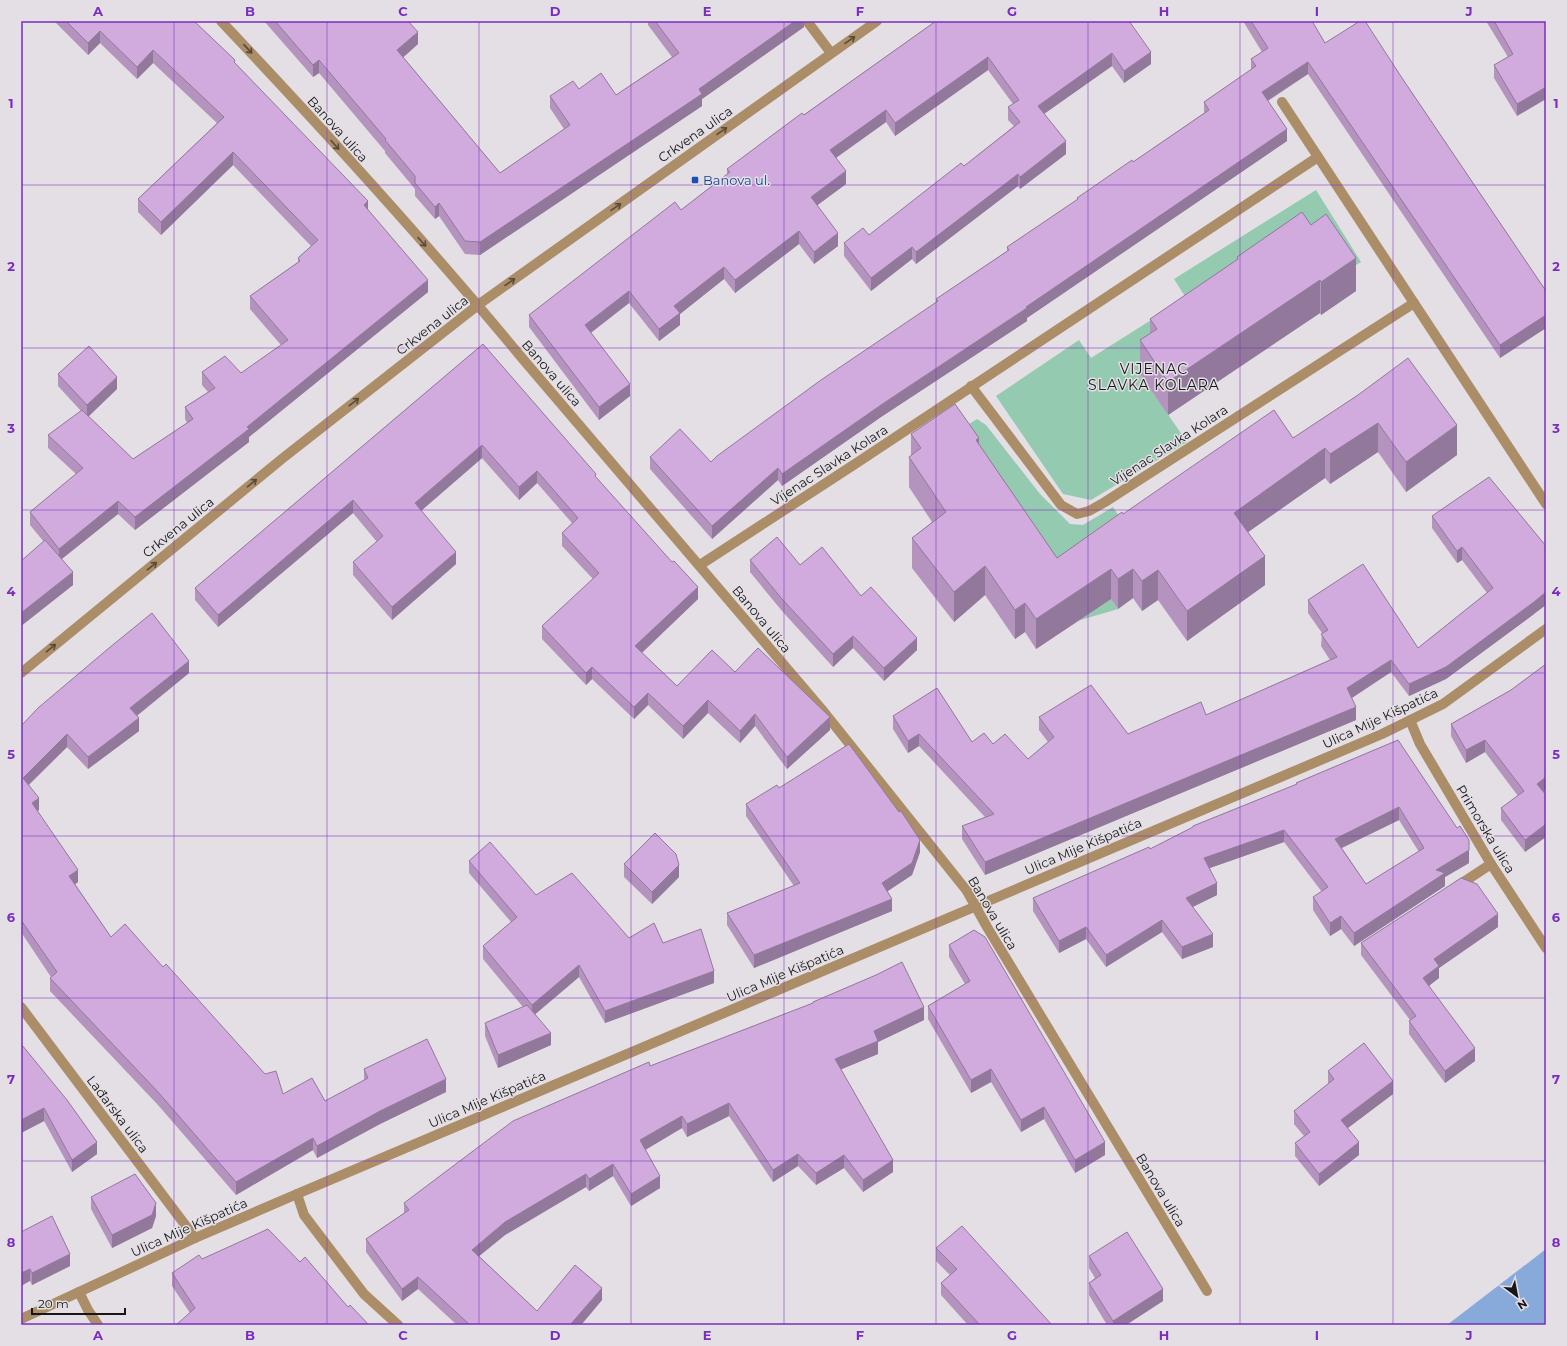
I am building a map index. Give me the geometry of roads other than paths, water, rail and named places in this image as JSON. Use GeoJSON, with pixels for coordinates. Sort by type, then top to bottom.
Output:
{"type":"FeatureCollection","features":[{"type":"Feature","properties":{"kind":"street","name":"Banova ulica"},"geometry":{"type":"LineString","coordinates":[[221,21],[290,95],[478,305],[824,712],[967,891],[1207,1291]]}},
{"type":"Feature","properties":{"kind":"street"},"geometry":{"type":"LineString","coordinates":[[807,21],[831,53]]}},
{"type":"Feature","properties":{"kind":"street","name":"Crkvena ulica"},"geometry":{"type":"LineString","coordinates":[[21,673],[283,458],[478,305],[877,21]]}},
{"type":"Feature","properties":{"kind":"street"},"geometry":{"type":"LineString","coordinates":[[1282,102],[1546,504]]}},
{"type":"Feature","properties":{"kind":"street","name":"Vijenac Slavka Kolara"},"geometry":{"type":"LineString","coordinates":[[700,565],[1318,157]]}},
{"type":"Feature","properties":{"kind":"street","name":"Vijenac Slavka Kolara"},"geometry":{"type":"LineString","coordinates":[[971,386],[1061,505],[1078,514],[1089,511],[1105,502],[1414,303]]}},
{"type":"Feature","properties":{"kind":"street","name":"Ulica Mije Kišpatića"},"geometry":{"type":"LineString","coordinates":[[21,1319],[195,1238],[296,1194],[1382,734],[1443,704],[1546,629]]}},
{"type":"Feature","properties":{"kind":"street","name":"Primorska ulica"},"geometry":{"type":"LineString","coordinates":[[1410,720],[1420,744],[1491,864],[1546,948]]}},
{"type":"Feature","properties":{"kind":"street"},"geometry":{"type":"LineString","coordinates":[[1445,894],[1491,864]]}},
{"type":"Feature","properties":{"kind":"street","name":"Lađarska ulica"},"geometry":{"type":"LineString","coordinates":[[21,1007],[195,1238]]}},
{"type":"Feature","properties":{"kind":"street"},"geometry":{"type":"LineString","coordinates":[[296,1194],[304,1215],[364,1294],[398,1325]]}},
{"type":"Feature","properties":{"kind":"street"},"geometry":{"type":"LineString","coordinates":[[79,1292],[98,1325]]}},
{"type":"Feature","properties":{"kind":"water"},"geometry":{"type":"Polygon","coordinates":[[[1546,1249],[1546,1325],[1447,1325],[1546,1249]]]}},
{"type":"Feature","properties":{"kind":"place","name":"Banova ul."},"geometry":{"type":"Point","coordinates":[695,180]}},
{"type":"Feature","properties":{"kind":"district","name":"VIJENAC SLAVKA KOLARA"},"geometry":{"type":"Point","coordinates":[1154,378]}}]}
